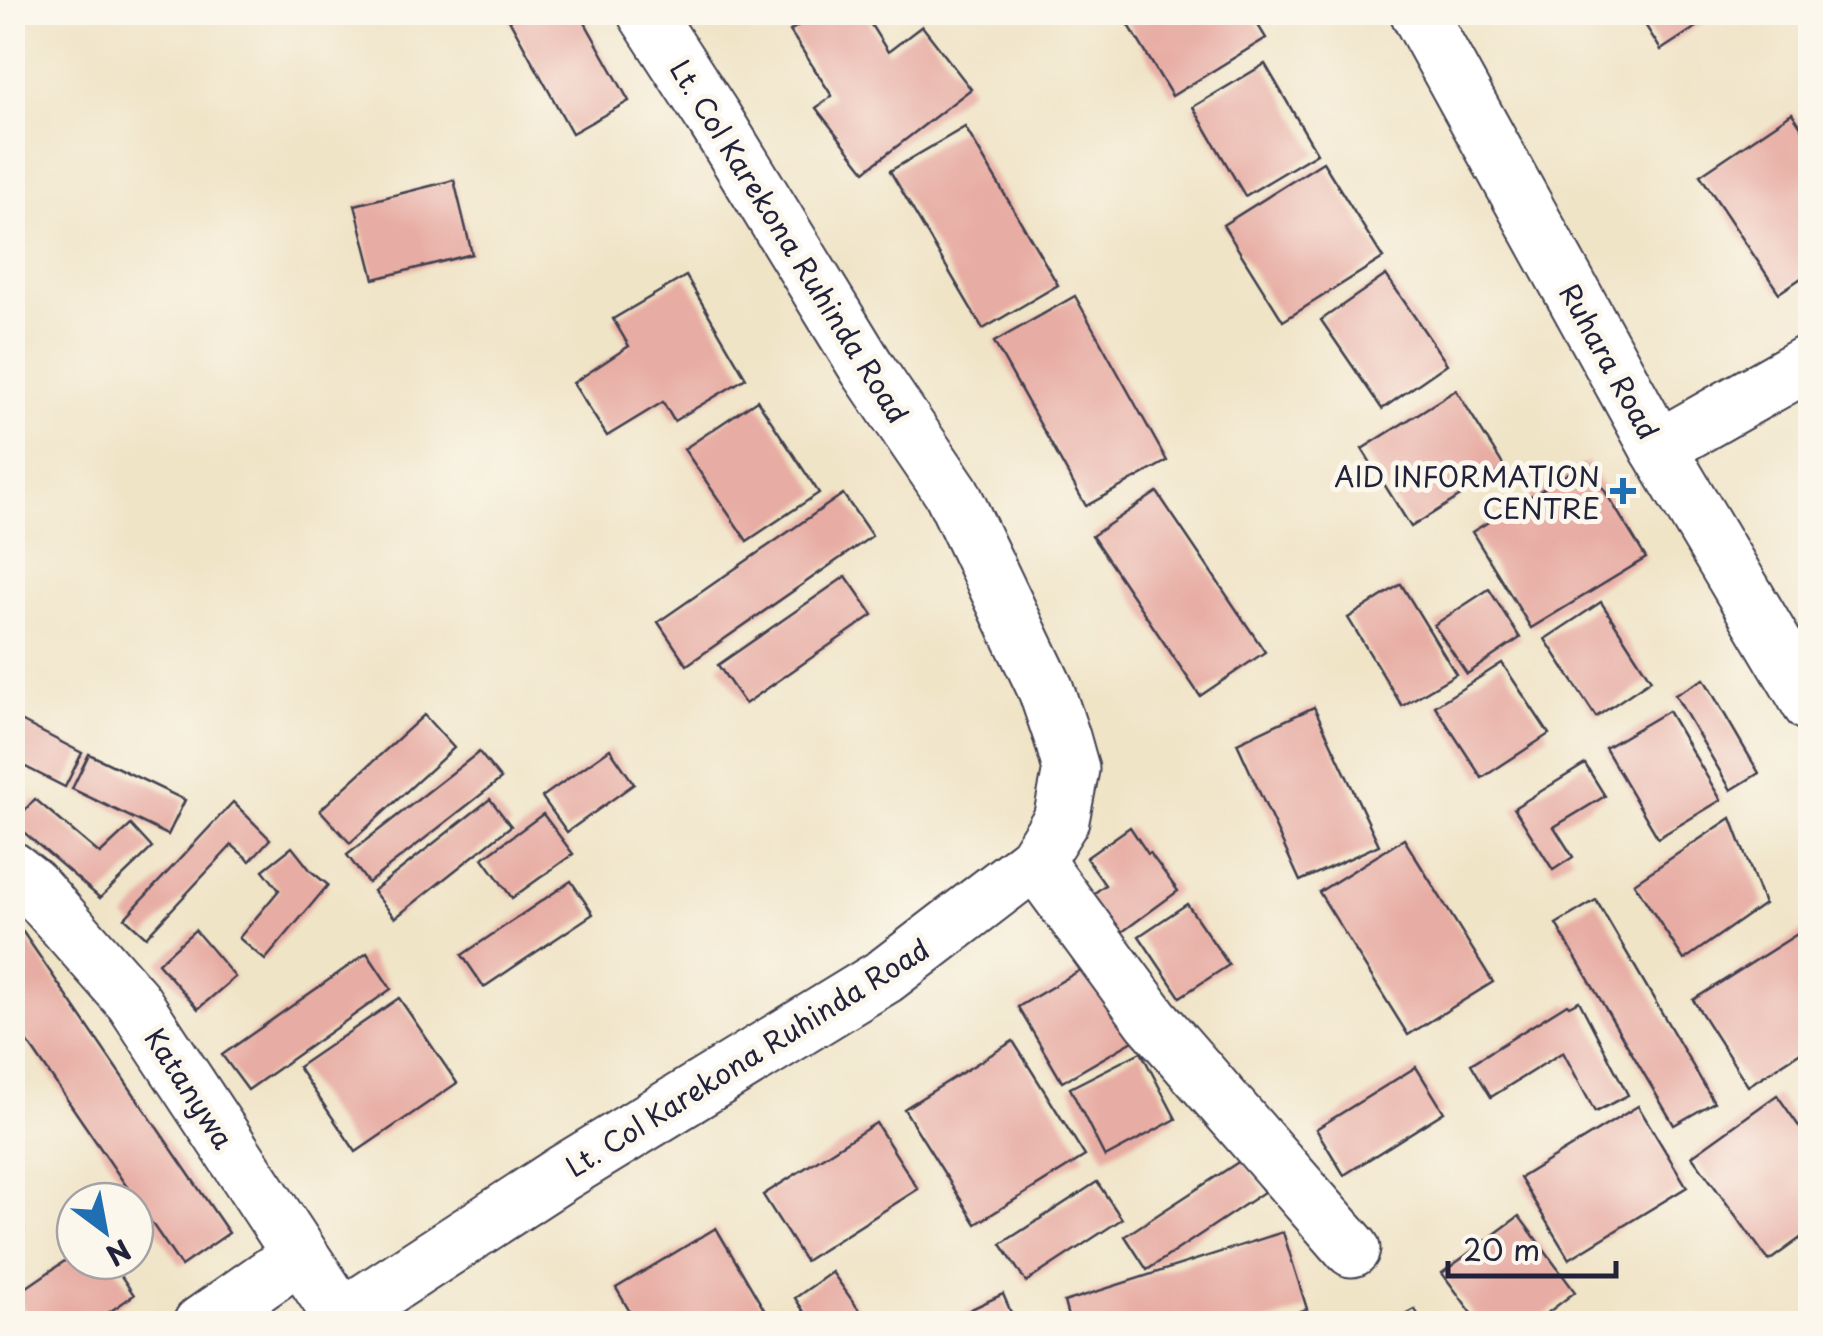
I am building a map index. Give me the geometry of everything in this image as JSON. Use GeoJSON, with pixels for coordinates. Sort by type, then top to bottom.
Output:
{"type":"FeatureCollection","features":[{"type":"Feature","properties":{"kind":"street","name":"Lt. Col Karekona Ruhinda Road"},"geometry":{"type":"LineString","coordinates":[[344,1320],[563,1173],[885,976],[1035,861],[1061,820],[1071,769],[1046,690],[952,492],[866,368],[645,12]]}},
{"type":"Feature","properties":{"kind":"street","name":"Ruhara Road"},"geometry":{"type":"LineString","coordinates":[[1418,12],[1658,448],[1810,704]]}},
{"type":"Feature","properties":{"kind":"street"},"geometry":{"type":"LineString","coordinates":[[1658,448],[1810,362]]}},
{"type":"Feature","properties":{"kind":"street"},"geometry":{"type":"LineString","coordinates":[[1035,861],[1152,1020],[1352,1249]]}},
{"type":"Feature","properties":{"kind":"street","name":"Katanywa"},"geometry":{"type":"LineString","coordinates":[[12,870],[32,885],[133,1001],[344,1320]]}},
{"type":"Feature","properties":{"kind":"street"},"geometry":{"type":"LineString","coordinates":[[201,1324],[300,1255]]}},
{"type":"Feature","properties":{"kind":"building"},"geometry":{"type":"Polygon","coordinates":[[[505,12],[579,12],[629,101],[572,133],[505,12]]]}},
{"type":"Feature","properties":{"kind":"building"},"geometry":{"type":"Polygon","coordinates":[[[818,12],[863,12],[888,52],[922,26],[971,89],[865,171],[816,108],[832,96],[790,31],[818,12]]]}},
{"type":"Feature","properties":{"kind":"building"},"geometry":{"type":"Polygon","coordinates":[[[1121,12],[1250,12],[1266,38],[1172,96],[1121,12]]]}},
{"type":"Feature","properties":{"kind":"building"},"geometry":{"type":"Polygon","coordinates":[[[1637,12],[1719,12],[1661,50],[1637,12]]]}},
{"type":"Feature","properties":{"kind":"building"},"geometry":{"type":"Polygon","coordinates":[[[1265,64],[1317,153],[1245,196],[1193,107],[1265,64]]]}},
{"type":"Feature","properties":{"kind":"building"},"geometry":{"type":"Polygon","coordinates":[[[1792,113],[1810,140],[1810,272],[1779,293],[1700,175],[1792,113]]]}},
{"type":"Feature","properties":{"kind":"building"},"geometry":{"type":"Polygon","coordinates":[[[965,127],[1058,285],[983,329],[890,171],[965,127]]]}},
{"type":"Feature","properties":{"kind":"building"},"geometry":{"type":"Polygon","coordinates":[[[1323,162],[1383,258],[1283,321],[1223,225],[1323,162]]]}},
{"type":"Feature","properties":{"kind":"building"},"geometry":{"type":"Polygon","coordinates":[[[454,180],[472,254],[374,279],[355,205],[454,180]]]}},
{"type":"Feature","properties":{"kind":"building"},"geometry":{"type":"Polygon","coordinates":[[[1386,275],[1447,364],[1382,409],[1321,320],[1386,275]]]}},
{"type":"Feature","properties":{"kind":"building"},"geometry":{"type":"Polygon","coordinates":[[[686,276],[746,378],[674,421],[663,402],[607,436],[573,383],[629,346],[613,319],[686,276]]]}},
{"type":"Feature","properties":{"kind":"building"},"geometry":{"type":"Polygon","coordinates":[[[1075,296],[1167,461],[1086,506],[994,342],[1075,296]]]}},
{"type":"Feature","properties":{"kind":"building"},"geometry":{"type":"Polygon","coordinates":[[[1456,390],[1505,468],[1411,527],[1362,449],[1456,390]]]}},
{"type":"Feature","properties":{"kind":"building"},"geometry":{"type":"Polygon","coordinates":[[[757,400],[819,493],[747,541],[684,449],[757,400]]]}},
{"type":"Feature","properties":{"kind":"building"},"geometry":{"type":"Polygon","coordinates":[[[1587,462],[1646,558],[1531,628],[1472,532],[1587,462]]]}},
{"type":"Feature","properties":{"kind":"building"},"geometry":{"type":"Polygon","coordinates":[[[1157,492],[1265,652],[1200,696],[1092,536],[1157,492]]]}},
{"type":"Feature","properties":{"kind":"building"},"geometry":{"type":"Polygon","coordinates":[[[843,494],[872,536],[687,665],[658,622],[843,494]]]}},
{"type":"Feature","properties":{"kind":"building"},"geometry":{"type":"Polygon","coordinates":[[[846,576],[873,615],[745,704],[718,665],[846,576]]]}},
{"type":"Feature","properties":{"kind":"building"},"geometry":{"type":"Polygon","coordinates":[[[1401,584],[1456,674],[1402,706],[1348,618],[1401,584]]]}},
{"type":"Feature","properties":{"kind":"building"},"geometry":{"type":"Polygon","coordinates":[[[1489,589],[1520,638],[1467,674],[1434,625],[1489,589]]]}},
{"type":"Feature","properties":{"kind":"building"},"geometry":{"type":"Polygon","coordinates":[[[1601,602],[1651,680],[1596,717],[1545,639],[1601,602]]]}},
{"type":"Feature","properties":{"kind":"building"},"geometry":{"type":"Polygon","coordinates":[[[1502,663],[1549,734],[1482,778],[1435,706],[1502,663]]]}},
{"type":"Feature","properties":{"kind":"building"},"geometry":{"type":"Polygon","coordinates":[[[1704,679],[1759,773],[1731,790],[1675,695],[1704,679]]]}},
{"type":"Feature","properties":{"kind":"building"},"geometry":{"type":"Polygon","coordinates":[[[1314,707],[1379,845],[1300,881],[1237,743],[1314,707]]]}},
{"type":"Feature","properties":{"kind":"building"},"geometry":{"type":"Polygon","coordinates":[[[1668,711],[1721,800],[1658,838],[1605,748],[1668,711]]]}},
{"type":"Feature","properties":{"kind":"building"},"geometry":{"type":"Polygon","coordinates":[[[424,715],[454,748],[350,843],[320,810],[424,715]]]}},
{"type":"Feature","properties":{"kind":"building"},"geometry":{"type":"Polygon","coordinates":[[[19,720],[82,753],[65,787],[12,760],[12,732],[19,720]]]}},
{"type":"Feature","properties":{"kind":"building"},"geometry":{"type":"Polygon","coordinates":[[[610,749],[634,784],[567,832],[542,797],[610,749]]]}},
{"type":"Feature","properties":{"kind":"building"},"geometry":{"type":"Polygon","coordinates":[[[479,752],[501,779],[368,883],[347,855],[479,752]]]}},
{"type":"Feature","properties":{"kind":"building"},"geometry":{"type":"Polygon","coordinates":[[[89,754],[185,800],[168,835],[72,789],[89,754]]]}},
{"type":"Feature","properties":{"kind":"building"},"geometry":{"type":"Polygon","coordinates":[[[1585,764],[1605,796],[1554,827],[1573,857],[1553,870],[1514,808],[1585,764]]]}},
{"type":"Feature","properties":{"kind":"building"},"geometry":{"type":"Polygon","coordinates":[[[35,799],[100,854],[131,825],[152,848],[100,898],[13,823],[35,799]]]}},
{"type":"Feature","properties":{"kind":"building"},"geometry":{"type":"Polygon","coordinates":[[[490,799],[511,826],[395,918],[373,891],[490,799]]]}},
{"type":"Feature","properties":{"kind":"building"},"geometry":{"type":"Polygon","coordinates":[[[233,802],[270,839],[250,861],[232,845],[146,937],[125,918],[233,802]]]}},
{"type":"Feature","properties":{"kind":"building"},"geometry":{"type":"Polygon","coordinates":[[[543,814],[573,854],[512,898],[483,858],[543,814]]]}},
{"type":"Feature","properties":{"kind":"building"},"geometry":{"type":"Polygon","coordinates":[[[1731,818],[1764,904],[1684,960],[1634,883],[1731,818]]]}},
{"type":"Feature","properties":{"kind":"building"},"geometry":{"type":"Polygon","coordinates":[[[1130,827],[1178,891],[1107,943],[1079,905],[1105,885],[1086,858],[1130,827]]]}},
{"type":"Feature","properties":{"kind":"building"},"geometry":{"type":"Polygon","coordinates":[[[1404,839],[1493,982],[1408,1035],[1319,892],[1404,839]]]}},
{"type":"Feature","properties":{"kind":"building"},"geometry":{"type":"Polygon","coordinates":[[[292,847],[328,885],[265,960],[239,938],[279,890],[263,870],[292,847]]]}},
{"type":"Feature","properties":{"kind":"building"},"geometry":{"type":"Polygon","coordinates":[[[571,881],[593,914],[484,987],[462,955],[571,881]]]}},
{"type":"Feature","properties":{"kind":"building"},"geometry":{"type":"Polygon","coordinates":[[[1596,900],[1714,1102],[1674,1125],[1556,924],[1596,900]]]}},
{"type":"Feature","properties":{"kind":"building"},"geometry":{"type":"Polygon","coordinates":[[[1187,904],[1229,965],[1180,997],[1139,936],[1187,904]]]}},
{"type":"Feature","properties":{"kind":"building"},"geometry":{"type":"Polygon","coordinates":[[[12,916],[229,1233],[181,1266],[155,1228],[155,1181],[123,1181],[12,1019],[12,916]]]}},
{"type":"Feature","properties":{"kind":"building"},"geometry":{"type":"Polygon","coordinates":[[[195,930],[235,977],[198,1009],[158,963],[195,930]]]}},
{"type":"Feature","properties":{"kind":"building"},"geometry":{"type":"Polygon","coordinates":[[[1802,931],[1810,945],[1810,1046],[1748,1086],[1693,1000],[1802,931]]]}},
{"type":"Feature","properties":{"kind":"building"},"geometry":{"type":"Polygon","coordinates":[[[367,953],[391,989],[248,1090],[222,1055],[367,953]]]}},
{"type":"Feature","properties":{"kind":"building"},"geometry":{"type":"Polygon","coordinates":[[[1089,965],[1133,1041],[1062,1082],[1018,1007],[1089,965]]]}},
{"type":"Feature","properties":{"kind":"building"},"geometry":{"type":"Polygon","coordinates":[[[399,998],[457,1083],[356,1152],[298,1067],[399,998]]]}},
{"type":"Feature","properties":{"kind":"building"},"geometry":{"type":"Polygon","coordinates":[[[1579,1001],[1628,1095],[1595,1112],[1563,1052],[1491,1097],[1471,1064],[1567,1004],[1579,1001]]]}},
{"type":"Feature","properties":{"kind":"building"},"geometry":{"type":"Polygon","coordinates":[[[1013,1041],[1085,1156],[976,1224],[904,1109],[1013,1041]]]}},
{"type":"Feature","properties":{"kind":"building"},"geometry":{"type":"Polygon","coordinates":[[[1141,1052],[1176,1119],[1105,1157],[1070,1088],[1141,1052]]]}},
{"type":"Feature","properties":{"kind":"building"},"geometry":{"type":"Polygon","coordinates":[[[1416,1067],[1444,1112],[1344,1175],[1316,1129],[1416,1067]]]}},
{"type":"Feature","properties":{"kind":"building"},"geometry":{"type":"Polygon","coordinates":[[[1777,1095],[1810,1142],[1810,1231],[1769,1261],[1692,1156],[1777,1095]]]}},
{"type":"Feature","properties":{"kind":"building"},"geometry":{"type":"Polygon","coordinates":[[[1638,1106],[1687,1187],[1569,1259],[1520,1178],[1638,1106]]]}},
{"type":"Feature","properties":{"kind":"building"},"geometry":{"type":"Polygon","coordinates":[[[876,1123],[918,1189],[805,1261],[763,1195],[876,1123]]]}},
{"type":"Feature","properties":{"kind":"building"},"geometry":{"type":"Polygon","coordinates":[[[1243,1159],[1264,1192],[1147,1270],[1125,1236],[1243,1159]]]}},
{"type":"Feature","properties":{"kind":"building"},"geometry":{"type":"Polygon","coordinates":[[[1097,1182],[1122,1219],[1026,1282],[1001,1244],[1097,1182]]]}},
{"type":"Feature","properties":{"kind":"building"},"geometry":{"type":"Polygon","coordinates":[[[12,1211],[24,1227],[12,1236],[12,1211]]]}},
{"type":"Feature","properties":{"kind":"building"},"geometry":{"type":"Polygon","coordinates":[[[1519,1216],[1575,1292],[1533,1324],[1480,1324],[1442,1273],[1519,1216]]]}},
{"type":"Feature","properties":{"kind":"building"},"geometry":{"type":"Polygon","coordinates":[[[716,1228],[765,1311],[745,1324],[637,1324],[616,1288],[716,1228]]]}},
{"type":"Feature","properties":{"kind":"building"},"geometry":{"type":"Polygon","coordinates":[[[1283,1232],[1307,1309],[1261,1324],[1070,1324],[1064,1302],[1283,1232]]]}},
{"type":"Feature","properties":{"kind":"building"},"geometry":{"type":"Polygon","coordinates":[[[55,1268],[55,1281],[125,1281],[134,1295],[92,1324],[33,1324],[14,1296],[55,1268]]]}},
{"type":"Feature","properties":{"kind":"building"},"geometry":{"type":"Polygon","coordinates":[[[832,1272],[859,1310],[840,1324],[812,1324],[795,1298],[832,1272]]]}},
{"type":"Feature","properties":{"kind":"building"},"geometry":{"type":"Polygon","coordinates":[[[1003,1294],[1016,1324],[940,1324],[1003,1294]]]}},
{"type":"Feature","properties":{"kind":"building"},"geometry":{"type":"Polygon","coordinates":[[[1415,1309],[1423,1324],[1388,1324],[1415,1309]]]}},
{"type":"Feature","properties":{"kind":"place","name":"AID INFORMATION CENTRE"},"geometry":{"type":"Point","coordinates":[1623,491]}}]}
